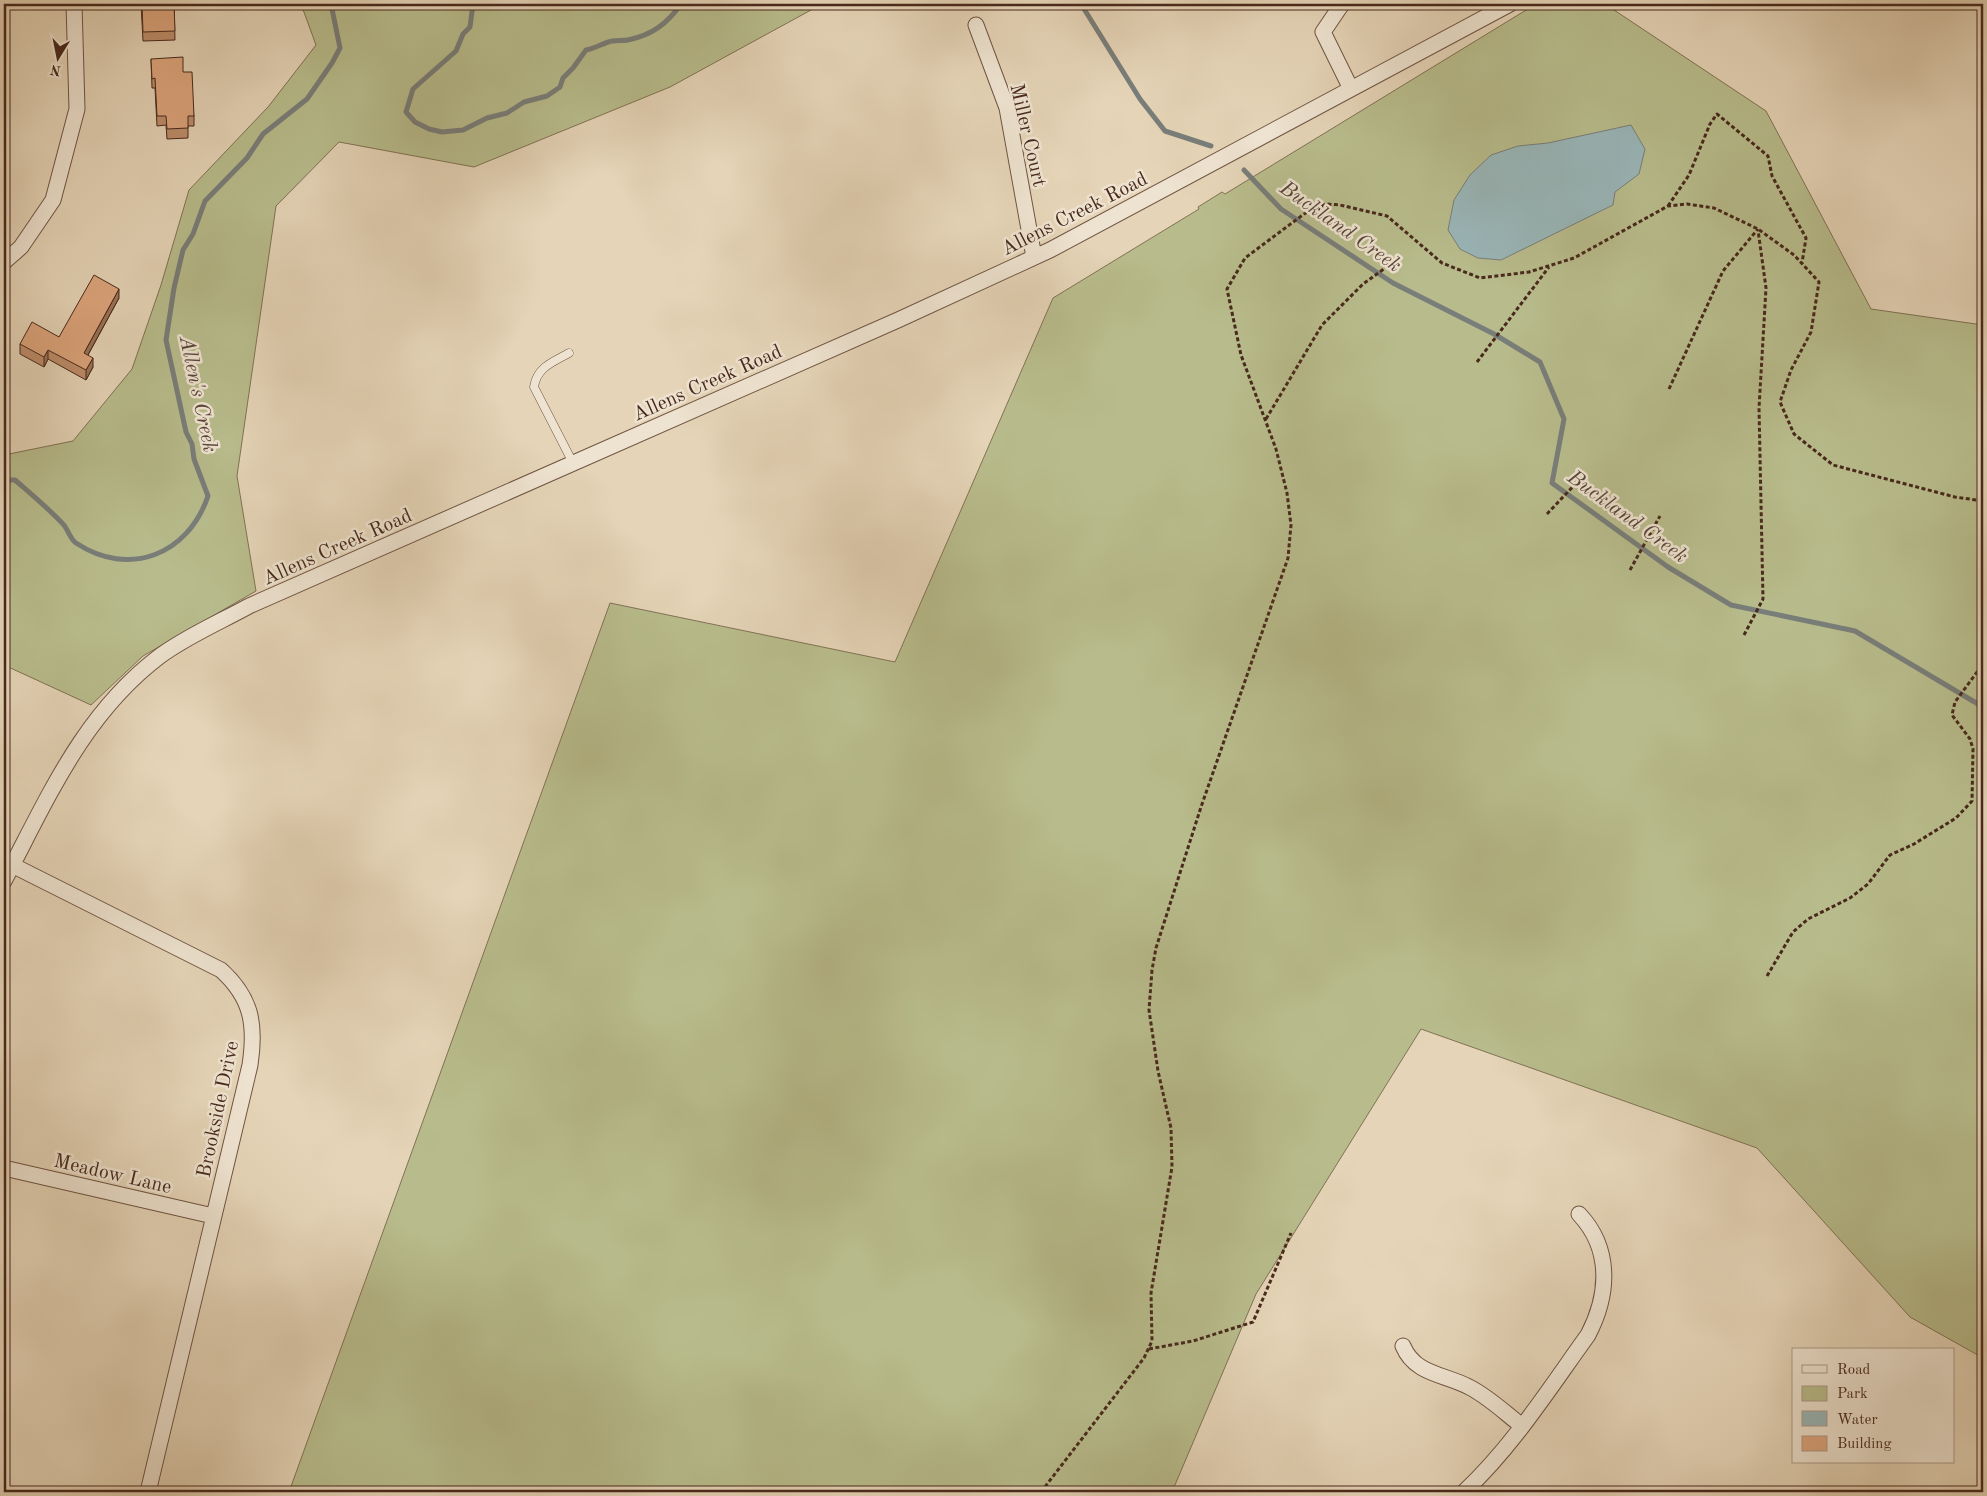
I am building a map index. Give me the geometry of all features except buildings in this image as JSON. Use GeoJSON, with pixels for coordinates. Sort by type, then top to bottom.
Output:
{"type":"FeatureCollection","features":[{"type":"Feature","properties":{"kind":"street"},"geometry":{"type":"LineString","coordinates":[[4,262],[21,247],[53,200],[77,108],[74,4]]}},
{"type":"Feature","properties":{"kind":"street"},"geometry":{"type":"LineString","coordinates":[[1342,4],[1323,32],[1351,89]]}},
{"type":"Feature","properties":{"kind":"street","name":"Allens Creek Road"},"geometry":{"type":"LineString","coordinates":[[4,881],[66,763],[87,730],[116,695],[162,655],[250,606],[1034,257],[1510,4]]}},
{"type":"Feature","properties":{"kind":"street","name":"Miller Court"},"geometry":{"type":"LineString","coordinates":[[976,25],[1007,108],[1034,257]]}},
{"type":"Feature","properties":{"kind":"street","name":"Brookside Drive"},"geometry":{"type":"LineString","coordinates":[[12,865],[203,959],[221,970],[234,981],[244,996],[251,1013],[253,1048],[148,1492]]}},
{"type":"Feature","properties":{"kind":"street","name":"Meadow Lane"},"geometry":{"type":"LineString","coordinates":[[4,1168],[214,1216]]}},
{"type":"Feature","properties":{"kind":"street"},"geometry":{"type":"LineString","coordinates":[[1464,1492],[1484,1473],[1522,1426],[1588,1335],[1601,1305],[1604,1268],[1602,1253],[1591,1226],[1579,1214]]}},
{"type":"Feature","properties":{"kind":"street"},"geometry":{"type":"LineString","coordinates":[[1403,1346],[1412,1361],[1427,1372],[1469,1386],[1489,1399],[1522,1426]]}},
{"type":"Feature","properties":{"kind":"lane"},"geometry":{"type":"LineString","coordinates":[[569,353],[544,366],[538,373],[534,387],[573,463]]}},
{"type":"Feature","properties":{"kind":"path"},"geometry":{"type":"LineString","coordinates":[[1668,206],[1688,175],[1710,124],[1717,114],[1768,156],[1772,176],[1806,238],[1802,263]]}},
{"type":"Feature","properties":{"kind":"path"},"geometry":{"type":"LineString","coordinates":[[1041,1492],[1144,1358],[1152,1341],[1151,1293],[1172,1167],[1171,1128],[1158,1071],[1149,1010],[1152,970],[1156,948],[1201,807],[1288,558],[1291,525],[1287,493],[1266,419],[1241,355],[1227,288],[1245,258],[1304,214],[1326,204],[1340,205],[1387,216],[1442,263],[1480,278],[1529,272],[1574,258],[1668,206],[1687,204],[1714,208],[1758,230],[1794,255],[1819,282],[1811,332],[1791,370],[1780,402],[1794,434],[1832,465],[1955,497],[1983,501]]}},
{"type":"Feature","properties":{"kind":"path"},"geometry":{"type":"LineString","coordinates":[[1669,389],[1723,271],[1758,230]]}},
{"type":"Feature","properties":{"kind":"path"},"geometry":{"type":"LineString","coordinates":[[1744,635],[1763,599],[1759,408],[1766,288],[1758,230]]}},
{"type":"Feature","properties":{"kind":"path"},"geometry":{"type":"LineString","coordinates":[[1266,419],[1322,325],[1363,284],[1388,266]]}},
{"type":"Feature","properties":{"kind":"path"},"geometry":{"type":"LineString","coordinates":[[1477,362],[1550,266]]}},
{"type":"Feature","properties":{"kind":"path"},"geometry":{"type":"LineString","coordinates":[[1547,514],[1580,479]]}},
{"type":"Feature","properties":{"kind":"path"},"geometry":{"type":"LineString","coordinates":[[1630,570],[1660,516]]}},
{"type":"Feature","properties":{"kind":"path"},"geometry":{"type":"LineString","coordinates":[[1767,976],[1793,932],[1808,919],[1850,898],[1868,884],[1890,856],[1914,844],[1956,818],[1972,801],[1972,744],[1952,714],[1958,699],[1983,664]]}},
{"type":"Feature","properties":{"kind":"path"},"geometry":{"type":"LineString","coordinates":[[1148,1349],[1193,1341],[1253,1322],[1291,1233]]}},
{"type":"Feature","properties":{"kind":"green space"},"geometry":{"type":"Polygon","coordinates":[[[301,4],[822,4],[670,87],[474,167],[339,142],[276,206],[237,476],[256,591],[143,656],[91,705],[4,665],[4,455],[73,441],[132,369],[161,285],[189,190],[268,107],[316,45],[301,4]]]}},
{"type":"Feature","properties":{"kind":"green space"},"geometry":{"type":"Polygon","coordinates":[[[1536,4],[1605,4],[1766,111],[1871,309],[1983,325],[1983,1358],[1910,1317],[1757,1148],[1421,1029],[1256,1294],[1172,1492],[289,1492],[610,603],[895,662],[1053,298],[1199,209],[1198,207],[1222,192],[1225,194],[1536,4]]]}},
{"type":"Feature","properties":{"kind":"water"},"geometry":{"type":"Polygon","coordinates":[[[1631,125],[1645,149],[1639,174],[1615,192],[1613,205],[1501,260],[1478,258],[1460,249],[1448,230],[1454,200],[1470,175],[1491,155],[1518,146],[1548,143],[1631,125]]]}},
{"type":"Feature","properties":{"kind":"waterway","name":"Allen's Creek"},"geometry":{"type":"LineString","coordinates":[[4,480],[15,480],[63,524],[76,543],[96,553],[116,559],[136,559],[154,555],[171,546],[186,533],[199,516],[208,496],[194,459],[192,444],[186,432],[166,340],[174,288],[183,250],[193,234],[205,201],[247,158],[263,134],[307,99],[332,63],[340,48],[331,4]]}},
{"type":"Feature","properties":{"kind":"waterway","name":"Allen's Creek"},"geometry":{"type":"LineString","coordinates":[[473,4],[470,27],[463,34],[456,51],[413,89],[406,112],[415,122],[429,129],[442,132],[463,130],[487,118],[507,113],[524,102],[547,96],[560,87],[563,78],[586,50],[612,41],[637,38],[652,32],[664,23],[681,4]]}},
{"type":"Feature","properties":{"kind":"waterway","name":"Buckland Creek"},"geometry":{"type":"LineString","coordinates":[[1081,4],[1140,99],[1165,131],[1211,146]]}},
{"type":"Feature","properties":{"kind":"waterway","name":"Buckland Creek"},"geometry":{"type":"LineString","coordinates":[[1244,170],[1281,209],[1393,283],[1494,334],[1540,362],[1564,419],[1552,483],[1668,567],[1731,605],[1855,631],[1983,707]]}}]}
